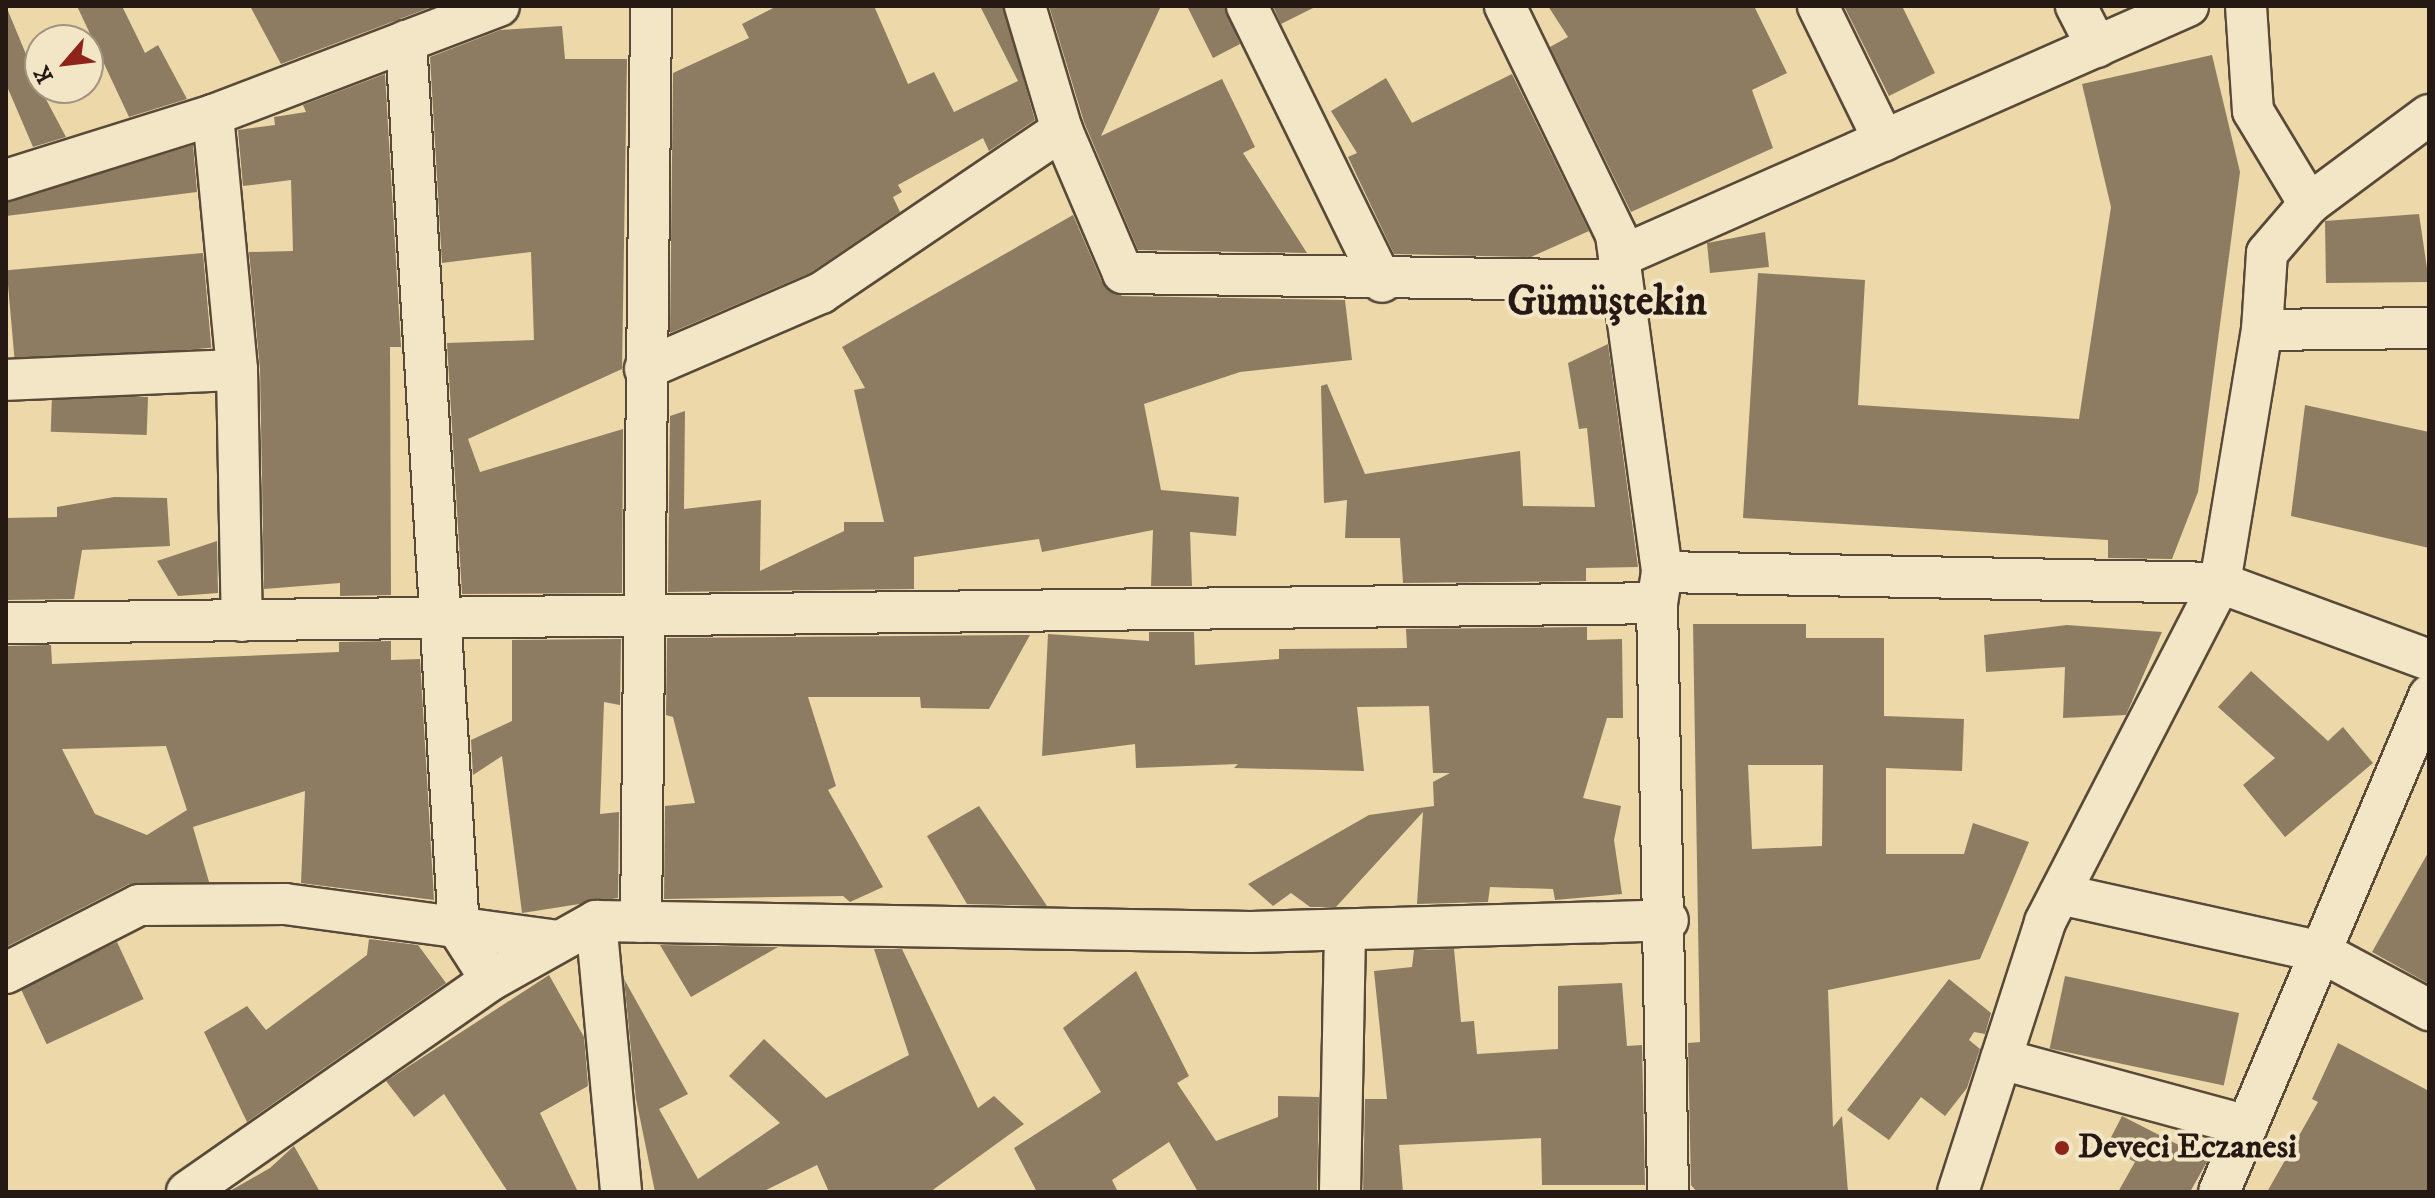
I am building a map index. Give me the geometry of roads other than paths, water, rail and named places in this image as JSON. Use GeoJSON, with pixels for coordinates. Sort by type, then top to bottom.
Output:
{"type":"FeatureCollection","features":[{"type":"Feature","properties":{"kind":"street"},"geometry":{"type":"LineString","coordinates":[[641,922],[647,616],[645,369],[651,6]]}},
{"type":"Feature","properties":{"kind":"street"},"geometry":{"type":"LineString","coordinates":[[1025,6],[1062,130],[1123,273],[1382,282],[1620,269],[1884,141],[2188,6]]}},
{"type":"Feature","properties":{"kind":"street"},"geometry":{"type":"LineString","coordinates":[[1247,6],[1382,282]]}},
{"type":"Feature","properties":{"kind":"street"},"geometry":{"type":"LineString","coordinates":[[1505,6],[1616,235],[1660,587],[1668,920],[1668,1192]]}},
{"type":"Feature","properties":{"kind":"street"},"geometry":{"type":"LineString","coordinates":[[1818,6],[1884,141]]}},
{"type":"Feature","properties":{"kind":"street"},"geometry":{"type":"LineString","coordinates":[[2076,6],[2097,47]]}},
{"type":"Feature","properties":{"kind":"street"},"geometry":{"type":"LineString","coordinates":[[2246,6],[2253,111],[2309,204]]}},
{"type":"Feature","properties":{"kind":"street"},"geometry":{"type":"LineString","coordinates":[[6,180],[213,115],[406,41],[474,10]]}},
{"type":"Feature","properties":{"kind":"street"},"geometry":{"type":"LineString","coordinates":[[406,41],[459,930],[491,980]]}},
{"type":"Feature","properties":{"kind":"street"},"geometry":{"type":"LineString","coordinates":[[213,115],[237,370],[242,621]]}},
{"type":"Feature","properties":{"kind":"street"},"geometry":{"type":"LineString","coordinates":[[1958,1192],[2060,894],[2220,583],[2262,330],[2267,253],[2309,204],[2429,115]]}},
{"type":"Feature","properties":{"kind":"street"},"geometry":{"type":"LineString","coordinates":[[645,369],[821,293],[1062,130]]}},
{"type":"Feature","properties":{"kind":"street"},"geometry":{"type":"LineString","coordinates":[[2262,330],[2429,328]]}},
{"type":"Feature","properties":{"kind":"street"},"geometry":{"type":"LineString","coordinates":[[6,380],[237,370]]}},
{"type":"Feature","properties":{"kind":"street"},"geometry":{"type":"LineString","coordinates":[[6,623],[647,616],[1660,587],[2220,583],[2429,660]]}},
{"type":"Feature","properties":{"kind":"street"},"geometry":{"type":"LineString","coordinates":[[2219,1192],[2429,696]]}},
{"type":"Feature","properties":{"kind":"street"},"geometry":{"type":"LineString","coordinates":[[2060,894],[2321,952],[2429,1010]]}},
{"type":"Feature","properties":{"kind":"street"},"geometry":{"type":"LineString","coordinates":[[6,973],[139,905],[285,904],[459,930],[559,941]]}},
{"type":"Feature","properties":{"kind":"street"},"geometry":{"type":"LineString","coordinates":[[187,1192],[491,980],[596,921],[1345,930],[1668,920]]}},
{"type":"Feature","properties":{"kind":"street"},"geometry":{"type":"LineString","coordinates":[[596,921],[621,1192]]}},
{"type":"Feature","properties":{"kind":"street"},"geometry":{"type":"LineString","coordinates":[[1340,1192],[1345,930]]}},
{"type":"Feature","properties":{"kind":"street"},"geometry":{"type":"LineString","coordinates":[[2001,1059],[2247,1126]]}},
{"type":"Feature","properties":{"kind":"place","name":"Deveci Eczanesi"},"geometry":{"type":"Point","coordinates":[2062,1148]}},
{"type":"Feature","properties":{"kind":"district","name":"Gümüştekin"},"geometry":{"type":"Point","coordinates":[1607,302]}}]}
